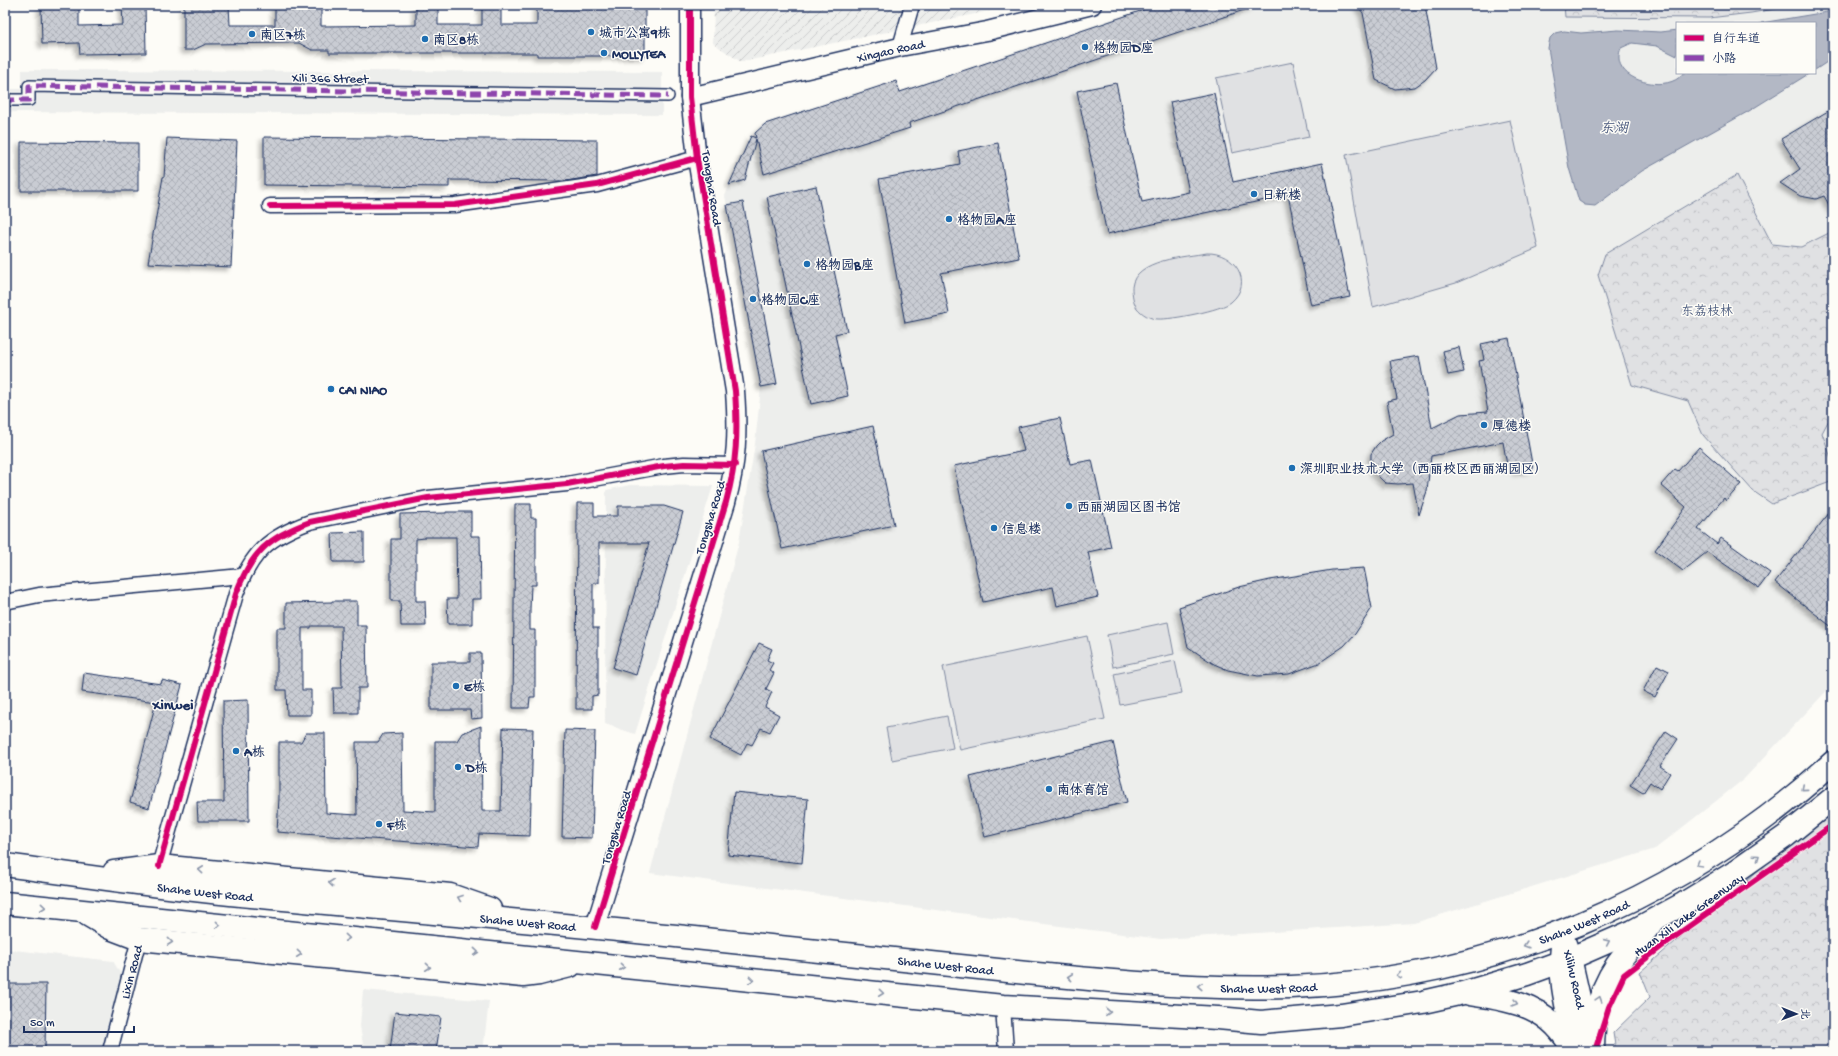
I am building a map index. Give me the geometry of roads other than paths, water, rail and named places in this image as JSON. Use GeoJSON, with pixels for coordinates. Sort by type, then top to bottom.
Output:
{"type":"FeatureCollection","features":[{"type":"Feature","properties":{"kind":"main road","name":"Shahe West Road"},"geometry":{"type":"LineString","coordinates":[[5,865],[201,891],[596,927],[1093,980],[1258,988],[1338,983],[1417,972],[1494,954],[1562,932],[1621,907],[1671,881],[1718,852],[1782,806],[1833,762]]}},
{"type":"Feature","properties":{"kind":"main road"},"geometry":{"type":"LineString","coordinates":[[5,903],[1004,1006],[1218,1018],[1261,1022],[1382,1010],[1463,993],[1527,974],[1565,960],[1633,931],[1683,904],[1732,874],[1799,826],[1833,798]]}},
{"type":"Feature","properties":{"kind":"main road"},"geometry":{"type":"LineString","coordinates":[[83,876],[159,866],[450,895],[523,920]]}},
{"type":"Feature","properties":{"kind":"main road"},"geometry":{"type":"LineString","coordinates":[[81,911],[110,928],[139,939],[523,976],[539,974],[583,963]]}},
{"type":"Feature","properties":{"kind":"main road"},"geometry":{"type":"LineString","coordinates":[[1593,1051],[1593,1030],[1596,1009],[1603,988],[1613,969],[1654,919]]}},
{"type":"Feature","properties":{"kind":"main road","name":"Xilihu Road"},"geometry":{"type":"LineString","coordinates":[[1562,932],[1565,960],[1593,1051]]}},
{"type":"Feature","properties":{"kind":"main road","name":"Xilihu Road"},"geometry":{"type":"LineString","coordinates":[[1565,960],[1562,990],[1574,1051]]}},
{"type":"Feature","properties":{"kind":"main road"},"geometry":{"type":"LineString","coordinates":[[1463,993],[1516,1003],[1536,1011],[1554,1022],[1574,1051]]}},
{"type":"Feature","properties":{"kind":"street","name":"Tongsha Road"},"geometry":{"type":"LineString","coordinates":[[596,927],[726,502],[735,465],[737,418],[735,391],[697,158],[690,97],[690,5]]}},
{"type":"Feature","properties":{"kind":"street"},"geometry":{"type":"LineString","coordinates":[[900,47],[912,5]]}},
{"type":"Feature","properties":{"kind":"street","name":"Xingao Road"},"geometry":{"type":"LineString","coordinates":[[690,97],[900,47],[986,31],[1092,5]]}},
{"type":"Feature","properties":{"kind":"street","name":"Xili 366 Street"},"geometry":{"type":"LineString","coordinates":[[5,100],[28,100],[29,86],[668,96]]}},
{"type":"Feature","properties":{"kind":"street"},"geometry":{"type":"LineString","coordinates":[[270,206],[455,205],[485,202],[597,185],[697,158]]}},
{"type":"Feature","properties":{"kind":"street"},"geometry":{"type":"LineString","coordinates":[[159,866],[229,617],[242,576],[251,561],[266,545],[292,528],[310,522],[428,498],[567,484],[664,466],[684,464],[735,465]]}},
{"type":"Feature","properties":{"kind":"street"},"geometry":{"type":"LineString","coordinates":[[5,602],[39,595],[242,576]]}},
{"type":"Feature","properties":{"kind":"street","name":"Lixin Road"},"geometry":{"type":"LineString","coordinates":[[110,1051],[139,939]]}},
{"type":"Feature","properties":{"kind":"street"},"geometry":{"type":"LineString","coordinates":[[1004,1006],[1006,1051]]}},
{"type":"Feature","properties":{"kind":"water"},"geometry":{"type":"Polygon","coordinates":[[[1833,11],[1833,58],[1816,69],[1816,22],[1767,22],[1833,11]]]}},
{"type":"Feature","properties":{"kind":"water","name":"东湖"},"geometry":{"type":"Polygon","coordinates":[[[1618,30],[1661,32],[1676,30],[1676,56],[1657,46],[1632,43],[1621,48],[1619,59],[1623,69],[1631,76],[1642,81],[1666,83],[1676,80],[1682,74],[1808,74],[1749,111],[1642,171],[1595,206],[1585,205],[1579,201],[1569,168],[1548,48],[1550,38],[1555,33],[1564,31],[1581,33],[1618,30]]]}},
{"type":"Feature","properties":{"kind":"place","name":"城市公寓9栋"},"geometry":{"type":"Point","coordinates":[591,32]}},
{"type":"Feature","properties":{"kind":"place","name":"南区7栋"},"geometry":{"type":"Point","coordinates":[252,34]}},
{"type":"Feature","properties":{"kind":"place","name":"南区8栋"},"geometry":{"type":"Point","coordinates":[425,39]}},
{"type":"Feature","properties":{"kind":"place","name":"格物园D座"},"geometry":{"type":"Point","coordinates":[1085,47]}},
{"type":"Feature","properties":{"kind":"place","name":"MOLLYTEA"},"geometry":{"type":"Point","coordinates":[604,53]}},
{"type":"Feature","properties":{"kind":"place","name":"日新楼"},"geometry":{"type":"Point","coordinates":[1254,194]}},
{"type":"Feature","properties":{"kind":"place","name":"格物园A座"},"geometry":{"type":"Point","coordinates":[949,219]}},
{"type":"Feature","properties":{"kind":"place","name":"格物园B座"},"geometry":{"type":"Point","coordinates":[807,264]}},
{"type":"Feature","properties":{"kind":"place","name":"格物园C座"},"geometry":{"type":"Point","coordinates":[753,299]}},
{"type":"Feature","properties":{"kind":"place","name":"CAI NIAO"},"geometry":{"type":"Point","coordinates":[331,389]}},
{"type":"Feature","properties":{"kind":"place","name":"厚德楼"},"geometry":{"type":"Point","coordinates":[1484,425]}},
{"type":"Feature","properties":{"kind":"place","name":"深圳职业技术大学（西丽校区西丽湖园区）"},"geometry":{"type":"Point","coordinates":[1292,468]}},
{"type":"Feature","properties":{"kind":"place","name":"西丽湖园区图书馆"},"geometry":{"type":"Point","coordinates":[1069,506]}},
{"type":"Feature","properties":{"kind":"place","name":"信息楼"},"geometry":{"type":"Point","coordinates":[994,528]}},
{"type":"Feature","properties":{"kind":"place","name":"E栋"},"geometry":{"type":"Point","coordinates":[456,686]}},
{"type":"Feature","properties":{"kind":"place","name":"A栋"},"geometry":{"type":"Point","coordinates":[236,751]}},
{"type":"Feature","properties":{"kind":"place","name":"D栋"},"geometry":{"type":"Point","coordinates":[458,767]}},
{"type":"Feature","properties":{"kind":"place","name":"南体育馆"},"geometry":{"type":"Point","coordinates":[1049,789]}},
{"type":"Feature","properties":{"kind":"place","name":"F栋"},"geometry":{"type":"Point","coordinates":[379,824]}},
{"type":"Feature","properties":{"kind":"district","name":"Xinwei"},"geometry":{"type":"Point","coordinates":[173,704]}},
{"type":"Feature","properties":{"kind":"park label","name":"东荔枝林"},"geometry":{"type":"Point","coordinates":[1707,310]}}]}
